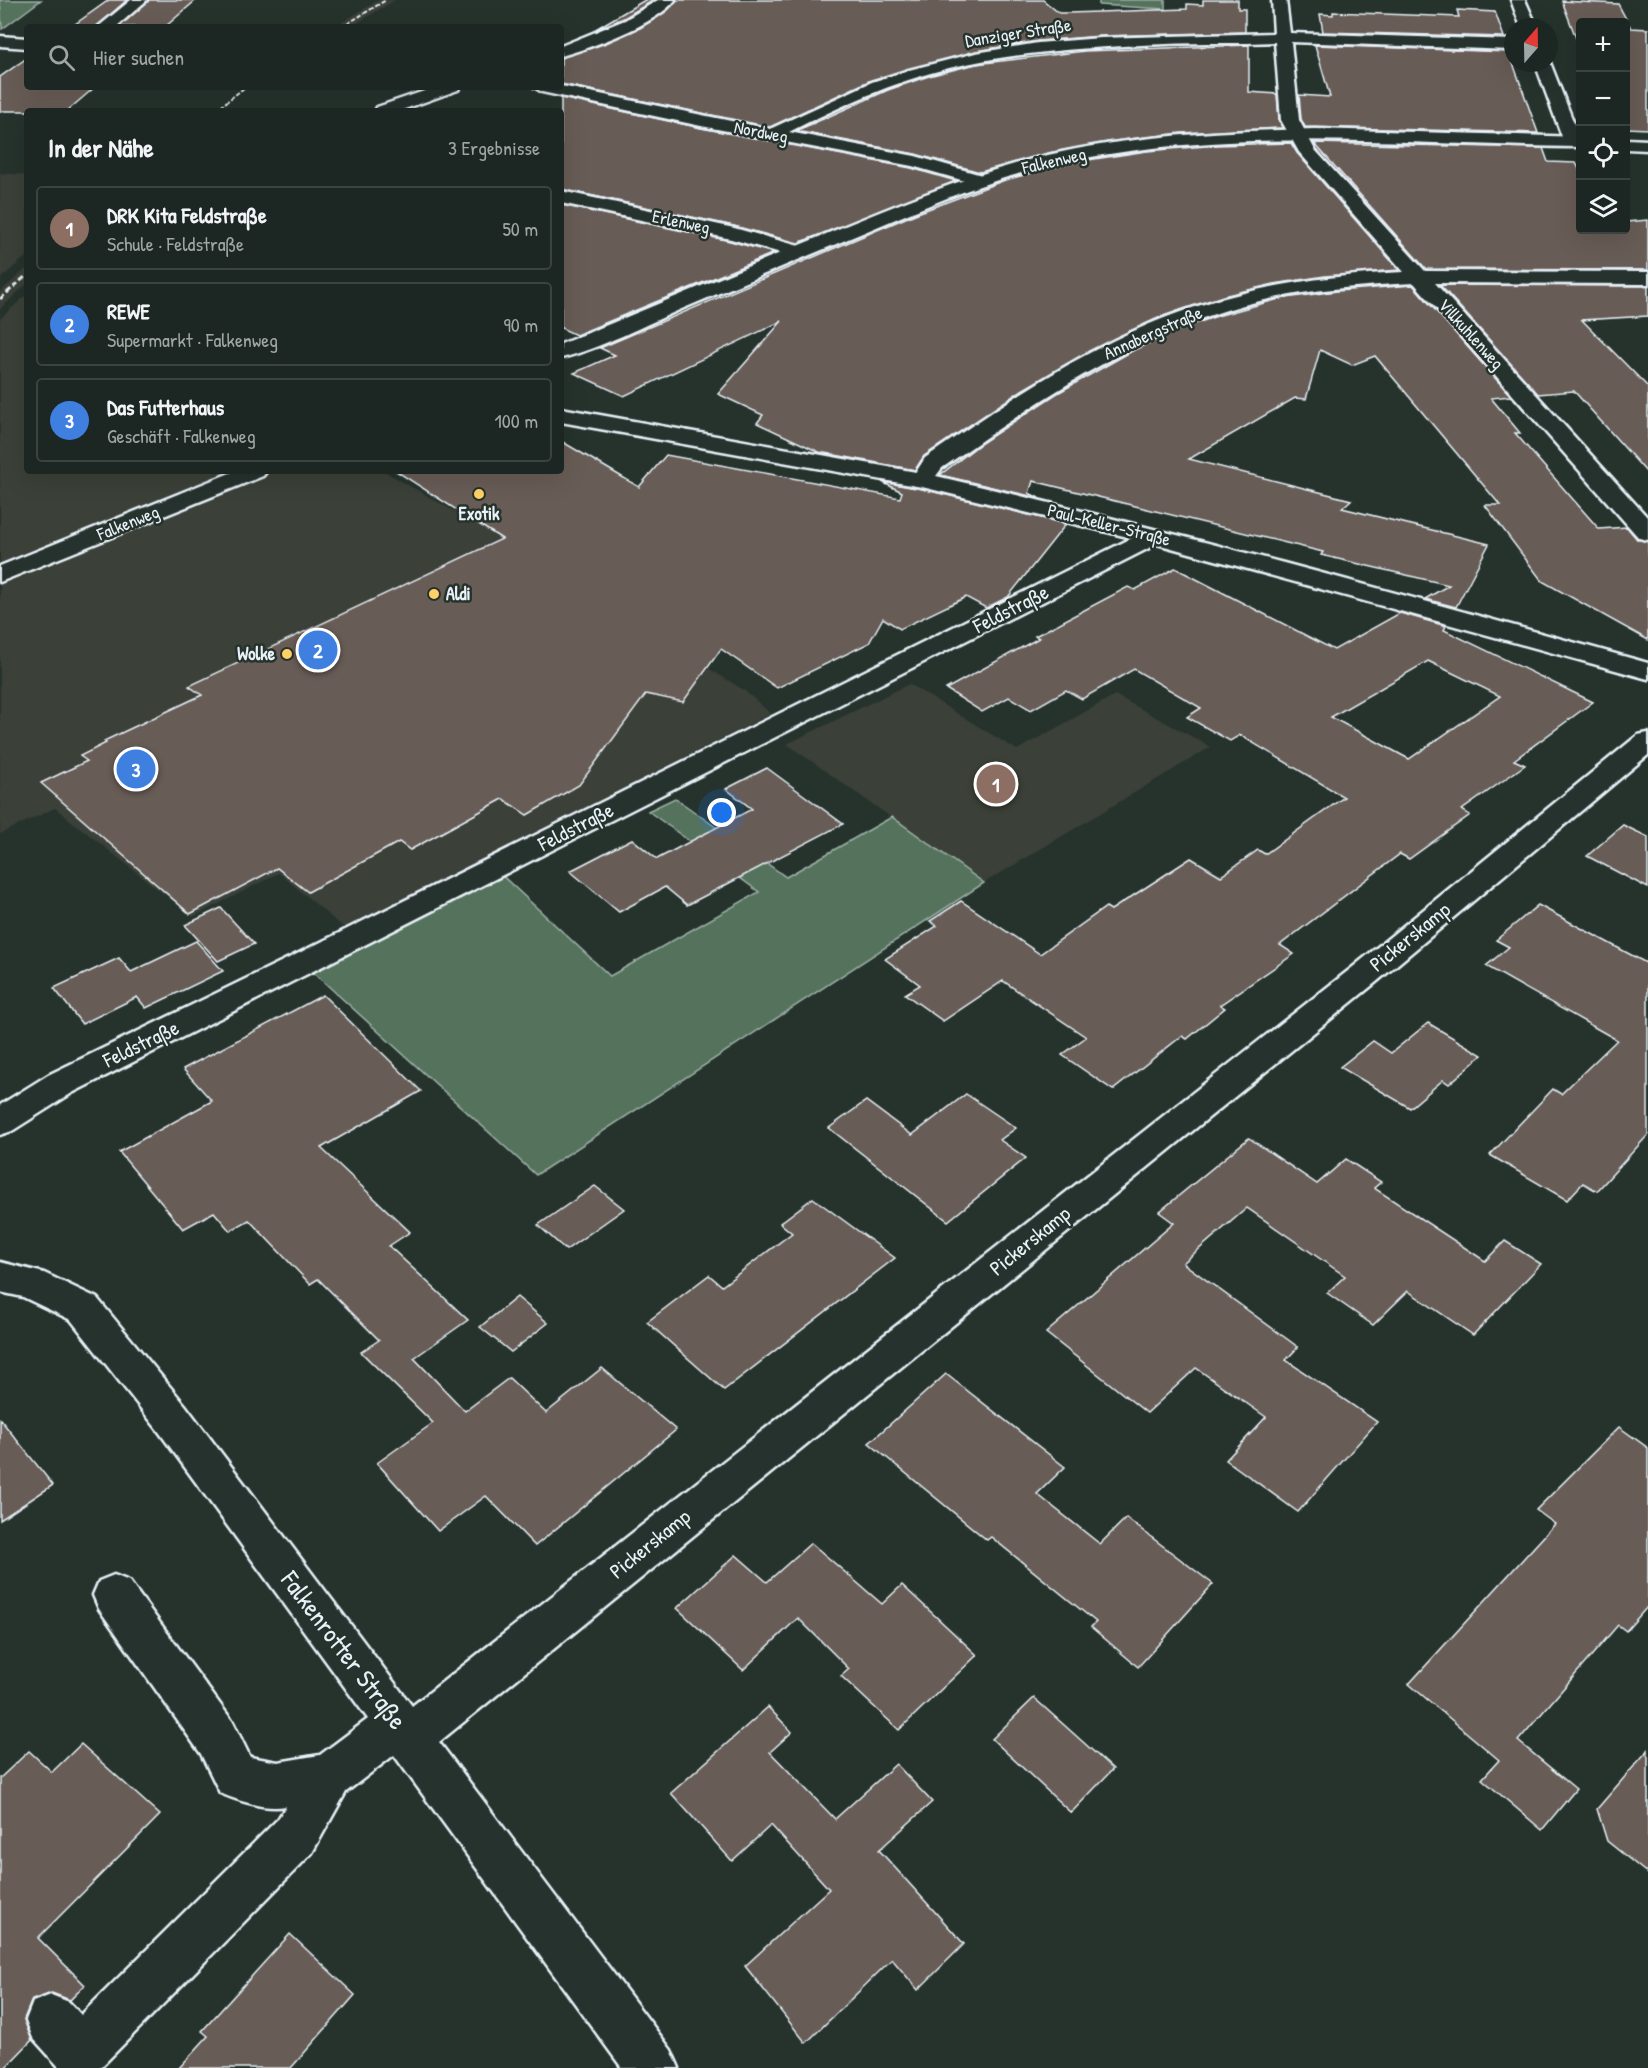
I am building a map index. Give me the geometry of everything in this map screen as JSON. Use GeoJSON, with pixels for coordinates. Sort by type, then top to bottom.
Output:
{"type":"FeatureCollection","features":[{"type":"Feature","properties":{"kind":"street"},"geometry":{"type":"LineString","coordinates":[[110,24],[140,0]]}},
{"type":"Feature","properties":{"kind":"street"},"geometry":{"type":"LineString","coordinates":[[564,50],[621,29],[657,9],[668,0]]}},
{"type":"Feature","properties":{"kind":"street","name":"Villkuhlenweg"},"geometry":{"type":"LineString","coordinates":[[1279,0],[1290,120],[1308,152],[1648,533]]}},
{"type":"Feature","properties":{"kind":"street"},"geometry":{"type":"LineString","coordinates":[[1518,0],[1525,18]]}},
{"type":"Feature","properties":{"kind":"street","name":"Danziger Straße"},"geometry":{"type":"LineString","coordinates":[[773,134],[858,92],[916,72],[972,59],[1068,44],[1167,38],[1282,37],[1504,45]]}},
{"type":"Feature","properties":{"kind":"street"},"geometry":{"type":"LineString","coordinates":[[0,41],[24,43]]}},
{"type":"Feature","properties":{"kind":"street"},"geometry":{"type":"LineString","coordinates":[[1547,72],[1576,140]]}},
{"type":"Feature","properties":{"kind":"street"},"geometry":{"type":"LineString","coordinates":[[392,108],[443,90]]}},
{"type":"Feature","properties":{"kind":"street","name":"Nordweg"},"geometry":{"type":"LineString","coordinates":[[557,90],[915,161],[979,180]]}},
{"type":"Feature","properties":{"kind":"street","name":"Falkenweg"},"geometry":{"type":"LineString","coordinates":[[564,351],[799,252],[979,180],[1049,160],[1161,142],[1298,132],[1576,142]]}},
{"type":"Feature","properties":{"kind":"street"},"geometry":{"type":"LineString","coordinates":[[1630,144],[1648,145]]}},
{"type":"Feature","properties":{"kind":"street","name":"Erlenweg"},"geometry":{"type":"LineString","coordinates":[[564,198],[734,234],[799,252]]}},
{"type":"Feature","properties":{"kind":"street","name":"Annabergstraße"},"geometry":{"type":"LineString","coordinates":[[922,480],[933,463],[1067,374],[1143,335],[1206,310],[1296,289],[1369,280],[1421,277],[1648,278]]}},
{"type":"Feature","properties":{"kind":"street","name":"Paul-Keller-Straße"},"geometry":{"type":"LineString","coordinates":[[564,416],[922,480],[1155,536],[1648,671]]}},
{"type":"Feature","properties":{"kind":"street","name":"Falkenweg"},"geometry":{"type":"LineString","coordinates":[[0,575],[248,474]]}},
{"type":"Feature","properties":{"kind":"street","name":"Feldstraße"},"geometry":{"type":"LineString","coordinates":[[0,1122],[60,1084],[298,967],[1155,536]]}},
{"type":"Feature","properties":{"kind":"street","name":"Pickerskamp"},"geometry":{"type":"LineString","coordinates":[[330,1776],[404,1730],[1355,982],[1648,741]]}},
{"type":"Feature","properties":{"kind":"street","name":"Falkenrotter Straße"},"geometry":{"type":"LineString","coordinates":[[0,1277],[31,1284],[84,1309],[171,1417],[653,2068]]}},
{"type":"Feature","properties":{"kind":"street"},"geometry":{"type":"LineString","coordinates":[[114,1595],[217,1738],[236,1777],[278,1785],[330,1776]]}},
{"type":"Feature","properties":{"kind":"street"},"geometry":{"type":"LineString","coordinates":[[51,2020],[80,2052],[295,1836],[330,1776]]}},
{"type":"Feature","properties":{"kind":"shaded area"},"geometry":{"type":"Polygon","coordinates":[[[379,0],[395,0],[356,24],[339,24],[379,0]]]}},
{"type":"Feature","properties":{"kind":"shaded area"},"geometry":{"type":"Polygon","coordinates":[[[0,173],[24,175],[24,259],[0,279],[0,173]]]}},
{"type":"Feature","properties":{"kind":"shaded area"},"geometry":{"type":"Polygon","coordinates":[[[24,271],[24,287],[0,309],[0,292],[24,271]]]}},
{"type":"Feature","properties":{"kind":"shaded area"},"geometry":{"type":"Polygon","coordinates":[[[24,297],[24,474],[389,474],[499,537],[745,691],[771,714],[345,929],[279,873],[193,917],[55,808],[0,834],[0,319],[24,297]]]}},
{"type":"Feature","properties":{"kind":"shaded area"},"geometry":{"type":"Polygon","coordinates":[[[909,684],[1017,750],[1115,695],[1211,747],[984,883],[787,744],[909,684]]]}},
{"type":"Feature","properties":{"kind":"green space"},"geometry":{"type":"Polygon","coordinates":[[[0,0],[41,0],[2,29],[0,0]]]}},
{"type":"Feature","properties":{"kind":"green space"},"geometry":{"type":"Polygon","coordinates":[[[1099,0],[1165,0],[1165,9],[1099,5],[1099,0]]]}},
{"type":"Feature","properties":{"kind":"green space"},"geometry":{"type":"Polygon","coordinates":[[[675,798],[786,877],[892,817],[984,883],[536,1175],[304,964],[494,868],[610,976],[759,892],[648,811],[675,798]]]}},
{"type":"Feature","properties":{"kind":"building"},"geometry":{"type":"Polygon","coordinates":[[[109,0],[127,0],[99,24],[75,24],[109,0]]]}},
{"type":"Feature","properties":{"kind":"building"},"geometry":{"type":"Polygon","coordinates":[[[149,0],[196,0],[168,24],[122,24],[149,0]]]}},
{"type":"Feature","properties":{"kind":"building"},"geometry":{"type":"Polygon","coordinates":[[[645,0],[654,0],[624,18],[594,30],[645,0]]]}},
{"type":"Feature","properties":{"kind":"building"},"geometry":{"type":"Polygon","coordinates":[[[677,0],[1043,0],[1059,13],[1069,13],[1187,9],[1187,4],[1203,5],[1203,0],[1238,0],[1238,9],[1245,9],[1245,32],[1101,36],[1038,41],[976,51],[871,80],[770,127],[564,85],[564,57],[606,43],[640,28],[667,11],[677,0]]]}},
{"type":"Feature","properties":{"kind":"building"},"geometry":{"type":"Polygon","coordinates":[[[1562,1],[1618,4],[1626,18],[1576,18],[1576,38],[1562,1]]]}},
{"type":"Feature","properties":{"kind":"building"},"geometry":{"type":"Polygon","coordinates":[[[1457,10],[1495,12],[1504,37],[1323,32],[1320,14],[1333,15],[1333,12],[1459,17],[1457,10]]]}},
{"type":"Feature","properties":{"kind":"building"},"geometry":{"type":"Polygon","coordinates":[[[1630,26],[1648,29],[1648,129],[1630,128],[1630,26]]]}},
{"type":"Feature","properties":{"kind":"building"},"geometry":{"type":"Polygon","coordinates":[[[1249,45],[1249,92],[1277,94],[1279,120],[1283,128],[1181,133],[1114,141],[1048,153],[980,172],[915,154],[796,131],[888,90],[929,76],[976,64],[1085,51],[1249,45]]]}},
{"type":"Feature","properties":{"kind":"building"},"geometry":{"type":"Polygon","coordinates":[[[1315,45],[1504,52],[1504,72],[1516,72],[1538,133],[1305,127],[1301,119],[1299,95],[1330,97],[1315,45]]]}},
{"type":"Feature","properties":{"kind":"building"},"geometry":{"type":"Polygon","coordinates":[[[24,60],[24,90],[92,90],[70,108],[24,108],[24,111],[0,111],[0,77],[24,60]]]}},
{"type":"Feature","properties":{"kind":"building"},"geometry":{"type":"Polygon","coordinates":[[[561,98],[701,128],[911,168],[956,181],[798,243],[734,226],[564,190],[564,108],[561,108],[561,98]]]}},
{"type":"Feature","properties":{"kind":"building"},"geometry":{"type":"Polygon","coordinates":[[[1291,143],[1297,153],[1399,270],[1325,276],[1274,284],[1223,296],[1160,317],[1089,351],[1022,390],[924,456],[915,470],[819,452],[757,423],[763,415],[718,394],[782,321],[624,396],[574,373],[615,355],[600,348],[915,214],[1005,180],[1075,162],[1147,151],[1218,145],[1291,143]]]}},
{"type":"Feature","properties":{"kind":"building"},"geometry":{"type":"Polygon","coordinates":[[[1314,143],[1543,148],[1548,162],[1576,163],[1576,234],[1630,234],[1630,222],[1648,220],[1648,270],[1426,269],[1314,143]]]}},
{"type":"Feature","properties":{"kind":"building"},"geometry":{"type":"Polygon","coordinates":[[[564,206],[730,241],[774,253],[576,335],[564,329],[564,206]]]}},
{"type":"Feature","properties":{"kind":"building"},"geometry":{"type":"Polygon","coordinates":[[[1413,285],[1511,396],[1491,398],[1520,433],[1515,433],[1599,529],[1627,527],[1637,539],[1648,542],[1648,640],[1542,581],[1485,505],[1500,505],[1375,356],[1352,365],[1320,350],[1306,399],[1295,398],[1189,459],[1351,500],[1342,508],[1489,544],[1456,607],[1425,599],[1449,585],[1321,555],[1323,552],[1033,481],[1029,493],[1039,498],[940,475],[980,444],[1056,394],[1134,350],[1175,331],[1217,316],[1279,299],[1337,291],[1413,285]]]}},
{"type":"Feature","properties":{"kind":"building"},"geometry":{"type":"Polygon","coordinates":[[[1440,285],[1648,286],[1648,316],[1582,320],[1648,387],[1648,474],[1574,391],[1538,394],[1440,285]]]}},
{"type":"Feature","properties":{"kind":"building"},"geometry":{"type":"Polygon","coordinates":[[[564,443],[639,487],[666,455],[900,498],[902,492],[882,482],[922,489],[1066,524],[1008,597],[986,608],[966,597],[900,629],[883,618],[869,643],[777,688],[721,649],[683,702],[646,694],[579,785],[527,815],[503,799],[410,850],[399,842],[308,892],[277,868],[190,914],[41,783],[87,761],[80,756],[106,743],[104,741],[202,695],[189,686],[502,539],[401,474],[564,474],[564,443]]]}},
{"type":"Feature","properties":{"kind":"building"},"geometry":{"type":"Polygon","coordinates":[[[1175,568],[1334,650],[1400,613],[1446,626],[1444,630],[1593,702],[1514,760],[1525,765],[1462,810],[1470,815],[1409,859],[1400,854],[1280,945],[1294,954],[1220,1005],[1225,1008],[1187,1039],[1182,1036],[1113,1090],[1062,1055],[1086,1037],[1003,981],[943,1021],[905,994],[920,985],[885,959],[937,926],[930,921],[961,901],[1040,954],[1106,907],[1111,910],[1191,858],[1221,876],[1258,850],[1265,854],[1344,797],[1240,735],[1230,741],[1187,717],[1201,708],[1134,669],[1082,699],[1066,690],[1031,710],[1009,697],[982,712],[946,689],[1039,638],[1035,636],[1128,587],[1135,590],[1175,568]],[[1428,661],[1331,717],[1409,759],[1500,696],[1428,661]]]}},
{"type":"Feature","properties":{"kind":"building"},"geometry":{"type":"Polygon","coordinates":[[[767,768],[843,824],[687,905],[665,887],[619,912],[570,871],[632,839],[657,859],[752,809],[726,789],[767,768]]]}},
{"type":"Feature","properties":{"kind":"building"},"geometry":{"type":"Polygon","coordinates":[[[1623,825],[1648,837],[1648,888],[1587,856],[1623,825]]]}},
{"type":"Feature","properties":{"kind":"building"},"geometry":{"type":"Polygon","coordinates":[[[1538,905],[1648,964],[1648,1135],[1597,1191],[1583,1183],[1567,1200],[1490,1155],[1553,1089],[1561,1094],[1617,1040],[1486,966],[1509,947],[1496,940],[1538,905]]]}},
{"type":"Feature","properties":{"kind":"building"},"geometry":{"type":"Polygon","coordinates":[[[221,908],[254,944],[218,961],[185,925],[221,908]]]}},
{"type":"Feature","properties":{"kind":"building"},"geometry":{"type":"Polygon","coordinates":[[[196,941],[223,971],[146,1008],[137,997],[82,1024],[54,988],[119,958],[131,972],[196,941]]]}},
{"type":"Feature","properties":{"kind":"building"},"geometry":{"type":"Polygon","coordinates":[[[323,995],[421,1091],[321,1148],[410,1232],[389,1246],[468,1320],[414,1358],[465,1411],[509,1378],[546,1413],[602,1368],[676,1430],[535,1546],[486,1496],[438,1531],[377,1463],[433,1423],[361,1352],[379,1340],[318,1279],[310,1284],[249,1220],[230,1231],[214,1212],[183,1229],[119,1152],[212,1101],[183,1069],[323,995]]]}},
{"type":"Feature","properties":{"kind":"building"},"geometry":{"type":"Polygon","coordinates":[[[1428,1023],[1482,1055],[1449,1084],[1443,1080],[1410,1108],[1340,1067],[1373,1041],[1391,1053],[1428,1023]]]}},
{"type":"Feature","properties":{"kind":"building"},"geometry":{"type":"Polygon","coordinates":[[[966,1094],[1016,1128],[1000,1140],[1026,1158],[948,1221],[829,1128],[866,1101],[912,1135],[966,1094]]]}},
{"type":"Feature","properties":{"kind":"building"},"geometry":{"type":"Polygon","coordinates":[[[1249,1138],[1317,1184],[1346,1159],[1381,1182],[1374,1188],[1485,1261],[1505,1241],[1541,1264],[1473,1335],[1408,1291],[1373,1325],[1327,1293],[1345,1276],[1247,1208],[1183,1263],[1298,1347],[1286,1360],[1377,1422],[1298,1512],[1226,1460],[1266,1417],[1196,1368],[1147,1413],[1046,1333],[1174,1223],[1159,1212],[1249,1138]]]}},
{"type":"Feature","properties":{"kind":"building"},"geometry":{"type":"Polygon","coordinates":[[[595,1186],[624,1209],[566,1250],[538,1225],[595,1186]]]}},
{"type":"Feature","properties":{"kind":"building"},"geometry":{"type":"Polygon","coordinates":[[[813,1198],[895,1258],[724,1390],[647,1322],[709,1275],[722,1286],[792,1233],[780,1223],[813,1198]]]}},
{"type":"Feature","properties":{"kind":"building"},"geometry":{"type":"Polygon","coordinates":[[[517,1297],[548,1323],[511,1352],[480,1327],[517,1297]]]}},
{"type":"Feature","properties":{"kind":"building"},"geometry":{"type":"Polygon","coordinates":[[[946,1374],[1065,1467],[1037,1494],[1100,1544],[1126,1518],[1213,1584],[1138,1667],[1091,1627],[1096,1622],[991,1537],[987,1540],[869,1443],[946,1374]]]}},
{"type":"Feature","properties":{"kind":"building"},"geometry":{"type":"Polygon","coordinates":[[[0,1419],[53,1485],[0,1520],[0,1419]]]}},
{"type":"Feature","properties":{"kind":"building"},"geometry":{"type":"Polygon","coordinates":[[[1619,1427],[1648,1448],[1648,1606],[1626,1631],[1618,1625],[1518,1741],[1576,1789],[1542,1830],[1482,1779],[1499,1760],[1409,1684],[1555,1524],[1536,1510],[1619,1427]]]}},
{"type":"Feature","properties":{"kind":"building"},"geometry":{"type":"Polygon","coordinates":[[[811,1543],[882,1604],[902,1585],[977,1655],[899,1730],[841,1676],[849,1669],[798,1618],[743,1670],[677,1608],[736,1555],[767,1582],[811,1543]]]}},
{"type":"Feature","properties":{"kind":"building"},"geometry":{"type":"Polygon","coordinates":[[[1034,1698],[1113,1769],[1071,1813],[992,1739],[1034,1698]]]}},
{"type":"Feature","properties":{"kind":"building"},"geometry":{"type":"Polygon","coordinates":[[[768,1707],[792,1732],[770,1752],[835,1819],[896,1764],[932,1802],[879,1850],[964,1944],[918,1990],[892,1959],[806,2043],[745,1966],[829,1889],[771,1825],[732,1861],[671,1793],[768,1707]]]}},
{"type":"Feature","properties":{"kind":"building"},"geometry":{"type":"Polygon","coordinates":[[[81,1744],[160,1815],[38,1938],[85,1985],[70,2000],[52,1993],[32,2000],[24,2019],[32,2040],[5,2068],[0,2068],[0,1778],[29,1751],[52,1772],[81,1744]]]}},
{"type":"Feature","properties":{"kind":"building"},"geometry":{"type":"Polygon","coordinates":[[[1648,1750],[1648,1874],[1607,1841],[1597,1809],[1648,1750]]]}},
{"type":"Feature","properties":{"kind":"building"},"geometry":{"type":"Polygon","coordinates":[[[290,1934],[355,1995],[291,2068],[179,2068],[208,2036],[202,2031],[290,1934]]]}},
{"type":"Feature","properties":{"kind":"railway"},"geometry":{"type":"LineString","coordinates":[[347,24],[386,0]]}},
{"type":"Feature","properties":{"kind":"railway"},"geometry":{"type":"LineString","coordinates":[[219,108],[241,90]]}},
{"type":"Feature","properties":{"kind":"railway"},"geometry":{"type":"LineString","coordinates":[[0,299],[24,278]]}},
{"type":"Feature","properties":{"kind":"place","name":"Exotik"},"geometry":{"type":"Point","coordinates":[479,494]}},
{"type":"Feature","properties":{"kind":"place","name":"Aldi"},"geometry":{"type":"Point","coordinates":[434,594]}},
{"type":"Feature","properties":{"kind":"place","name":"REWE"},"geometry":{"type":"Point","coordinates":[318,650]}},
{"type":"Feature","properties":{"kind":"place","name":"Wolke"},"geometry":{"type":"Point","coordinates":[287,654]}},
{"type":"Feature","properties":{"kind":"place","name":"Das Futterhaus"},"geometry":{"type":"Point","coordinates":[136,769]}},
{"type":"Feature","properties":{"kind":"place","name":"DRK Kita Feldstraße"},"geometry":{"type":"Point","coordinates":[996,784]}}]}
